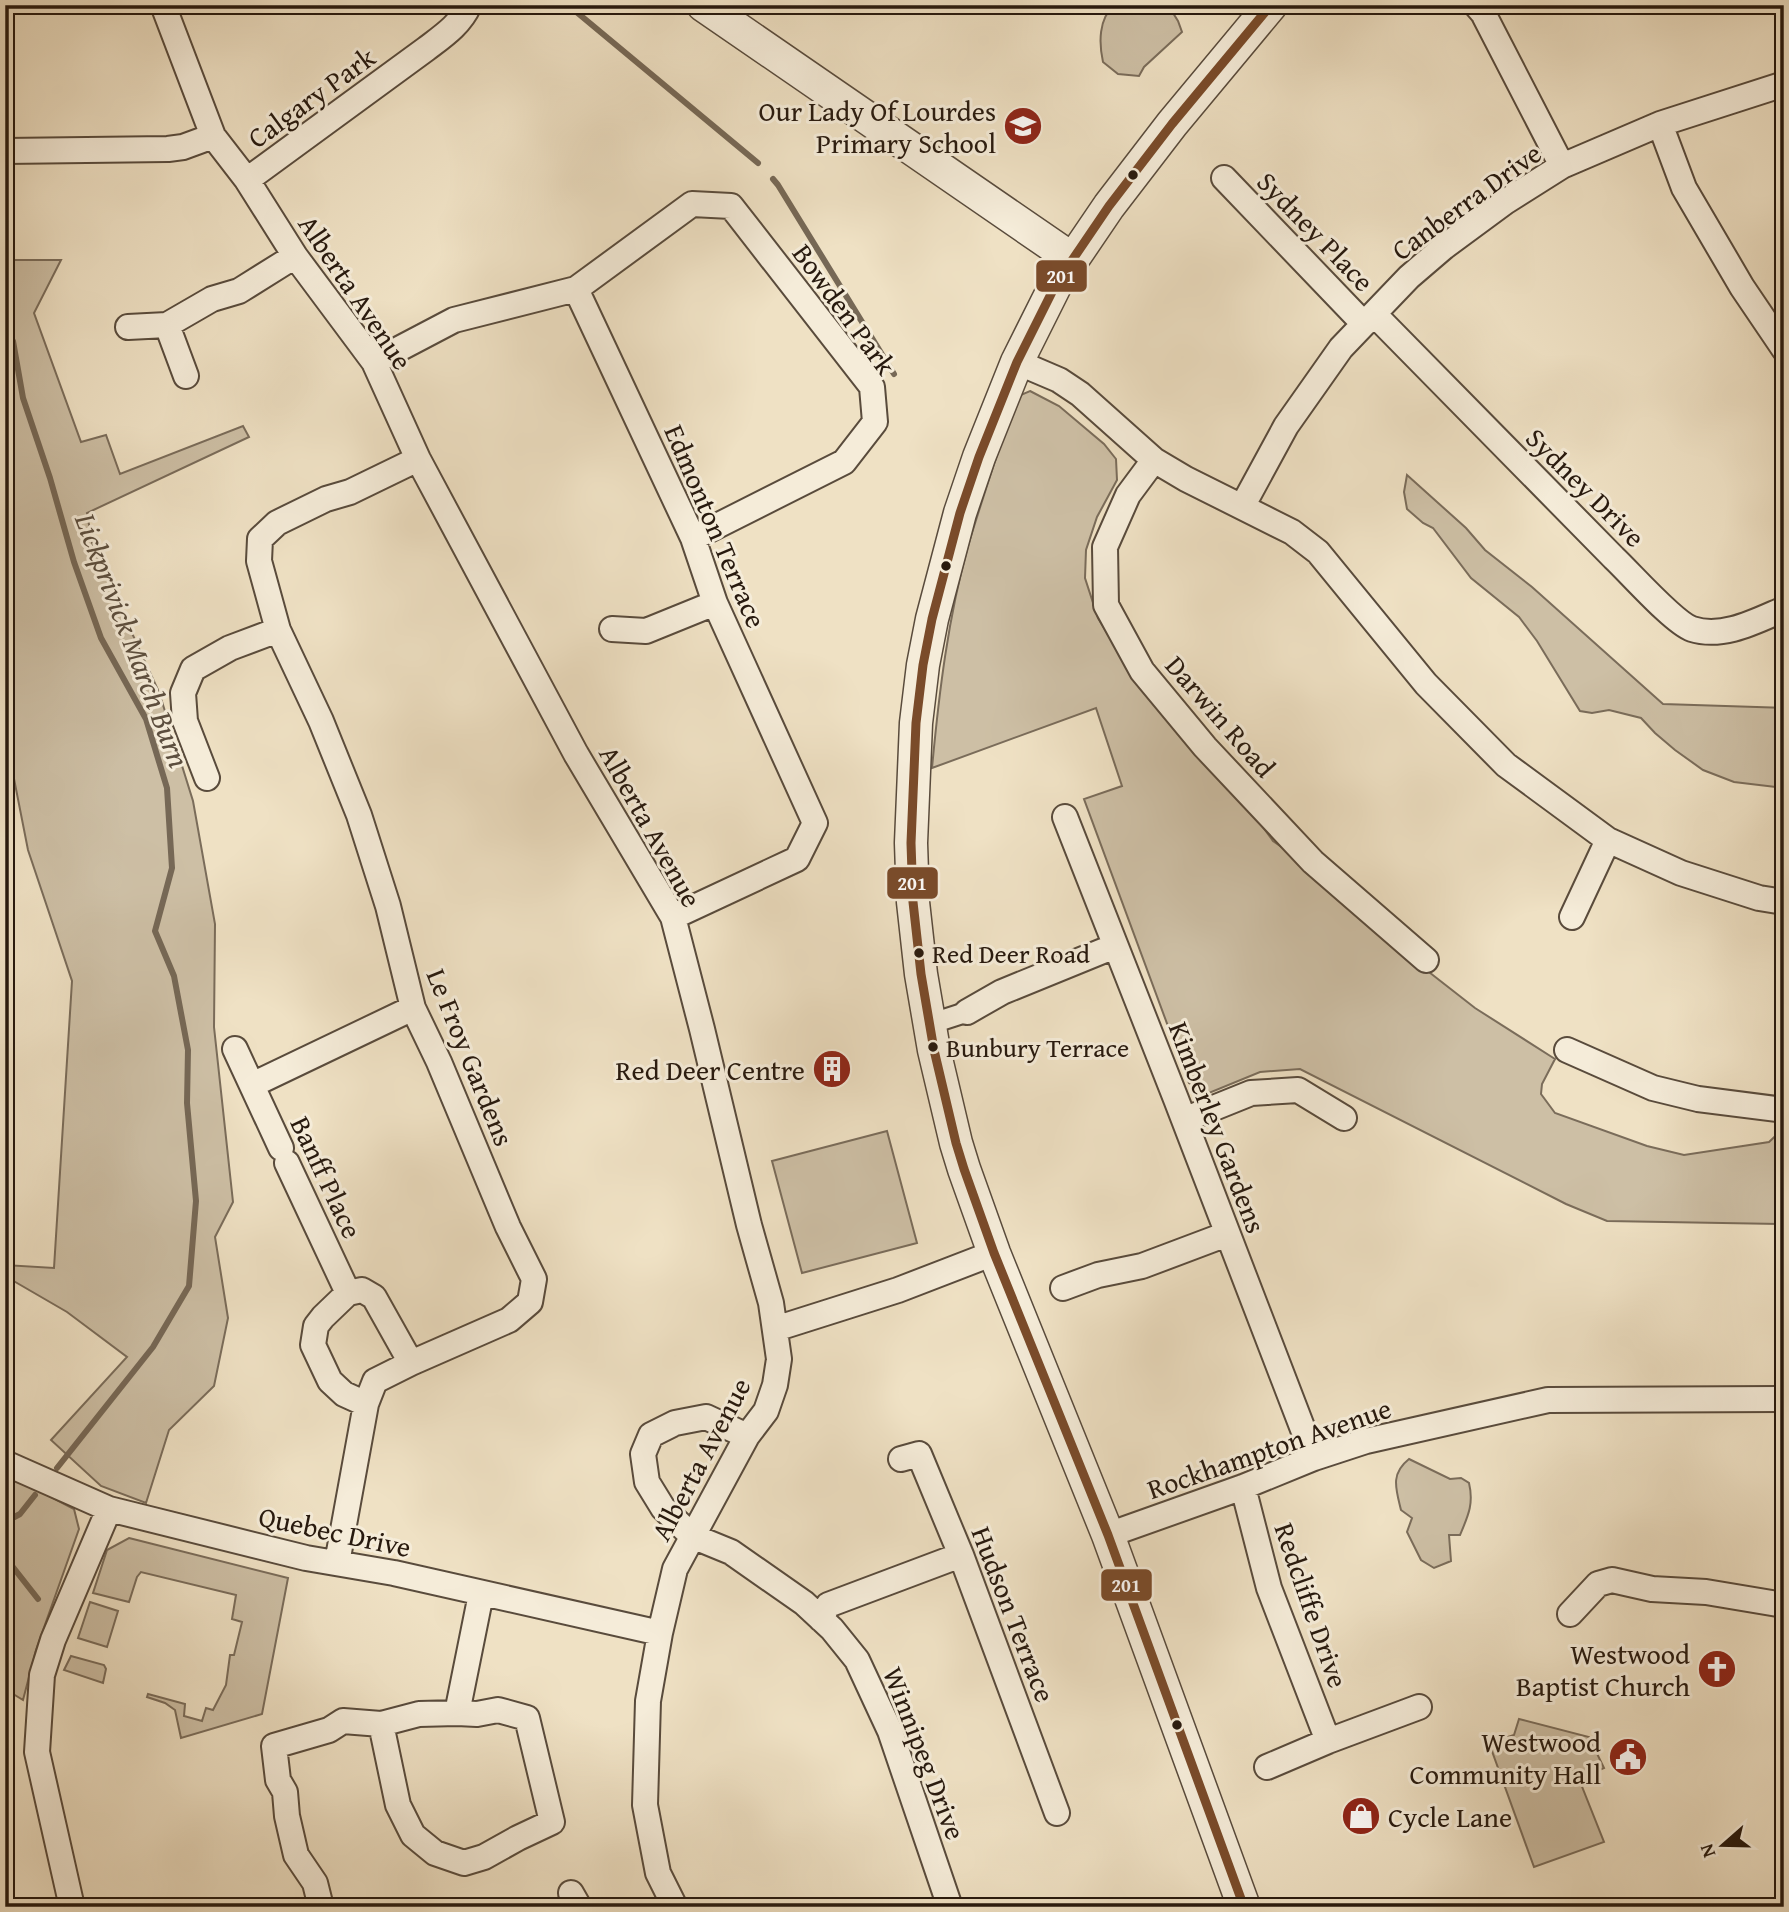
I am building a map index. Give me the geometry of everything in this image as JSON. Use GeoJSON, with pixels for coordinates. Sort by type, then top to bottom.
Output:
{"type":"FeatureCollection","features":[{"type":"Feature","properties":{"kind":"street","name":"Alberta Avenue"},"geometry":{"type":"LineString","coordinates":[[163,5],[213,136],[247,180],[295,256],[374,362],[418,459],[576,754],[673,917],[749,1225],[771,1303],[779,1359],[775,1385],[766,1411],[747,1436],[675,1569],[660,1633],[648,1700],[645,1805],[658,1873],[675,1907]]}},
{"type":"Feature","properties":{"kind":"street","name":"Calgary Park"},"geometry":{"type":"LineString","coordinates":[[247,180],[451,30],[469,5]]}},
{"type":"Feature","properties":{"kind":"street"},"geometry":{"type":"LineString","coordinates":[[703,5],[1072,260]]}},
{"type":"Feature","properties":{"kind":"street"},"geometry":{"type":"LineString","coordinates":[[1244,1907],[1108,1535],[994,1253],[956,1143],[921,974],[913,902],[911,843],[914,749],[923,665],[945,565],[979,457],[1017,362],[1042,309],[1109,206],[1172,124],[1271,5]]}},
{"type":"Feature","properties":{"kind":"street"},"geometry":{"type":"LineString","coordinates":[[1476,5],[1483,13],[1562,166]]}},
{"type":"Feature","properties":{"kind":"street","name":"Canberra Drive"},"geometry":{"type":"LineString","coordinates":[[1242,507],[1286,426],[1341,348],[1409,277],[1444,247],[1505,202],[1562,166],[1660,124],[1784,84]]}},
{"type":"Feature","properties":{"kind":"street"},"geometry":{"type":"LineString","coordinates":[[1660,124],[1684,188],[1742,287],[1784,349]]}},
{"type":"Feature","properties":{"kind":"street"},"geometry":{"type":"LineString","coordinates":[[5,151],[168,149],[183,147],[213,136]]}},
{"type":"Feature","properties":{"kind":"street","name":"Sydney Place"},"geometry":{"type":"LineString","coordinates":[[1224,178],[1369,320]]}},
{"type":"Feature","properties":{"kind":"street","name":"Bowden Park"},"geometry":{"type":"LineString","coordinates":[[576,289],[692,204],[731,206],[872,387],[876,422],[844,462],[693,538]]}},
{"type":"Feature","properties":{"kind":"street"},"geometry":{"type":"LineString","coordinates":[[128,327],[167,325],[212,299],[239,291],[295,256]]}},
{"type":"Feature","properties":{"kind":"street"},"geometry":{"type":"LineString","coordinates":[[374,362],[454,320],[576,289]]}},
{"type":"Feature","properties":{"kind":"street","name":"Edmonton Terrace"},"geometry":{"type":"LineString","coordinates":[[576,289],[693,538],[715,603],[815,823],[797,859],[673,917]]}},
{"type":"Feature","properties":{"kind":"street","name":"Sydney Drive"},"geometry":{"type":"LineString","coordinates":[[1369,320],[1683,624],[1696,630],[1720,632],[1784,609]]}},
{"type":"Feature","properties":{"kind":"street"},"geometry":{"type":"LineString","coordinates":[[167,325],[186,376]]}},
{"type":"Feature","properties":{"kind":"street"},"geometry":{"type":"LineString","coordinates":[[1017,362],[1051,376],[1080,394],[1154,460],[1292,532],[1318,552],[1426,684],[1506,765],[1608,840],[1681,873],[1759,898],[1784,902]]}},
{"type":"Feature","properties":{"kind":"street","name":"Le Froy Gardens"},"geometry":{"type":"LineString","coordinates":[[337,1563],[366,1404],[375,1381],[509,1320],[530,1302],[534,1279],[508,1227],[414,1009],[387,906],[359,815],[321,721],[278,630],[259,561],[260,539],[277,523],[418,459]]}},
{"type":"Feature","properties":{"kind":"street","name":"Darwin Road"},"geometry":{"type":"LineString","coordinates":[[1154,460],[1128,495],[1105,547],[1106,605],[1142,671],[1205,747],[1313,862],[1426,960]]}},
{"type":"Feature","properties":{"kind":"street"},"geometry":{"type":"LineString","coordinates":[[612,629],[646,631],[715,603]]}},
{"type":"Feature","properties":{"kind":"street"},"geometry":{"type":"LineString","coordinates":[[207,778],[185,721],[183,693],[192,669],[245,642],[278,630]]}},
{"type":"Feature","properties":{"kind":"street","name":"Kimberley Gardens"},"geometry":{"type":"LineString","coordinates":[[1065,817],[1314,1458]]}},
{"type":"Feature","properties":{"kind":"street"},"geometry":{"type":"LineString","coordinates":[[1572,917],[1608,840]]}},
{"type":"Feature","properties":{"kind":"street"},"geometry":{"type":"LineString","coordinates":[[930,1024],[967,1013],[1002,992],[1115,946]]}},
{"type":"Feature","properties":{"kind":"street"},"geometry":{"type":"LineString","coordinates":[[252,1085],[414,1009]]}},
{"type":"Feature","properties":{"kind":"street","name":"Banff Place"},"geometry":{"type":"LineString","coordinates":[[235,1049],[348,1293]]}},
{"type":"Feature","properties":{"kind":"street"},"geometry":{"type":"LineString","coordinates":[[1567,1050],[1653,1088],[1698,1099],[1784,1110]]}},
{"type":"Feature","properties":{"kind":"street"},"geometry":{"type":"LineString","coordinates":[[1184,1120],[1251,1093],[1298,1090],[1344,1118]]}},
{"type":"Feature","properties":{"kind":"street"},"geometry":{"type":"LineString","coordinates":[[1063,1288],[1098,1275],[1142,1265],[1227,1234]]}},
{"type":"Feature","properties":{"kind":"street"},"geometry":{"type":"LineString","coordinates":[[775,1329],[898,1290],[994,1253]]}},
{"type":"Feature","properties":{"kind":"street"},"geometry":{"type":"LineString","coordinates":[[366,1404],[344,1394],[330,1381],[313,1345],[316,1326],[348,1293],[362,1290],[374,1297],[411,1363]]}},
{"type":"Feature","properties":{"kind":"street","name":"Rockhampton Avenue"},"geometry":{"type":"LineString","coordinates":[[1108,1535],[1366,1441],[1548,1400],[1784,1399]]}},
{"type":"Feature","properties":{"kind":"street"},"geometry":{"type":"LineString","coordinates":[[692,1536],[663,1508],[648,1482],[643,1454],[651,1435],[675,1423],[706,1418],[747,1436]]}},
{"type":"Feature","properties":{"kind":"street","name":"Hudson Terrace"},"geometry":{"type":"LineString","coordinates":[[901,1459],[919,1454],[961,1555],[1057,1813]]}},
{"type":"Feature","properties":{"kind":"street","name":"Quebec Drive"},"geometry":{"type":"LineString","coordinates":[[5,1463],[109,1509],[306,1558],[394,1573],[660,1633]]}},
{"type":"Feature","properties":{"kind":"street","name":"Redcliffe Drive"},"geometry":{"type":"LineString","coordinates":[[1243,1487],[1269,1588],[1328,1741]]}},
{"type":"Feature","properties":{"kind":"street"},"geometry":{"type":"LineString","coordinates":[[72,1907],[37,1752],[42,1675],[53,1640],[109,1509]]}},
{"type":"Feature","properties":{"kind":"street","name":"Winnipeg Drive"},"geometry":{"type":"LineString","coordinates":[[692,1536],[731,1552],[804,1602],[832,1629],[857,1660],[891,1731],[950,1907]]}},
{"type":"Feature","properties":{"kind":"street"},"geometry":{"type":"LineString","coordinates":[[821,1619],[828,1605],[961,1555]]}},
{"type":"Feature","properties":{"kind":"street"},"geometry":{"type":"LineString","coordinates":[[1570,1614],[1598,1584],[1612,1580],[1652,1589],[1706,1592],[1784,1605]]}},
{"type":"Feature","properties":{"kind":"street"},"geometry":{"type":"LineString","coordinates":[[457,1713],[481,1594]]}},
{"type":"Feature","properties":{"kind":"street"},"geometry":{"type":"LineString","coordinates":[[1267,1767],[1419,1707]]}},
{"type":"Feature","properties":{"kind":"street"},"geometry":{"type":"LineString","coordinates":[[321,1907],[315,1883],[296,1855],[287,1816],[285,1792],[278,1780],[274,1746],[329,1730],[343,1721],[381,1724],[419,1714],[477,1714],[498,1710],[527,1718],[552,1822],[484,1857],[464,1863],[435,1853],[413,1835],[398,1805],[381,1724]]}},
{"type":"Feature","properties":{"kind":"shaded area"},"geometry":{"type":"Polygon","coordinates":[[[1115,5],[1168,5],[1182,32],[1144,67],[1139,76],[1118,74],[1103,62],[1103,24],[1109,10],[1115,5]]]}},
{"type":"Feature","properties":{"kind":"shaded area"},"geometry":{"type":"Polygon","coordinates":[[[5,260],[61,260],[34,313],[81,442],[106,435],[120,474],[243,426],[249,437],[87,513],[93,548],[159,692],[193,801],[215,924],[214,1027],[233,1202],[215,1237],[228,1318],[214,1386],[169,1430],[146,1503],[101,1486],[51,1440],[127,1357],[67,1312],[5,1276],[5,1265],[54,1268],[72,981],[28,850],[5,733],[5,260]]]}},
{"type":"Feature","properties":{"kind":"shaded area"},"geometry":{"type":"Polygon","coordinates":[[[1030,391],[1059,406],[1104,444],[1116,459],[1117,480],[1097,517],[1086,550],[1085,578],[1098,618],[1121,656],[1205,747],[1273,841],[1306,864],[1411,958],[1475,1008],[1555,1059],[1542,1084],[1541,1094],[1555,1113],[1647,1146],[1684,1155],[1769,1142],[1784,1128],[1784,1224],[1607,1221],[1566,1204],[1300,1069],[1260,1072],[1209,1093],[1189,1083],[1084,799],[1122,786],[1096,708],[932,768],[945,656],[968,546],[1016,397],[1030,391]]]}},
{"type":"Feature","properties":{"kind":"shaded area"},"geometry":{"type":"Polygon","coordinates":[[[1407,475],[1466,528],[1485,550],[1532,587],[1663,704],[1784,708],[1784,788],[1734,782],[1703,770],[1675,750],[1641,718],[1609,710],[1592,713],[1580,711],[1519,617],[1471,578],[1433,528],[1407,509],[1404,492],[1407,475]]]}},
{"type":"Feature","properties":{"kind":"shaded area"},"geometry":{"type":"Polygon","coordinates":[[[887,1131],[917,1243],[802,1273],[772,1161],[887,1131]]]}},
{"type":"Feature","properties":{"kind":"shaded area"},"geometry":{"type":"Polygon","coordinates":[[[1409,1459],[1450,1479],[1461,1478],[1469,1483],[1469,1510],[1460,1535],[1449,1535],[1451,1561],[1434,1568],[1421,1560],[1407,1532],[1412,1518],[1401,1510],[1397,1495],[1399,1470],[1409,1459]]]}},
{"type":"Feature","properties":{"kind":"shaded area"},"geometry":{"type":"Polygon","coordinates":[[[5,1473],[74,1509],[79,1529],[36,1650],[23,1700],[5,1689],[5,1473]]]}},
{"type":"Feature","properties":{"kind":"shaded area"},"geometry":{"type":"Polygon","coordinates":[[[129,1538],[288,1578],[262,1714],[181,1738],[175,1710],[165,1703],[147,1697],[148,1694],[185,1704],[184,1716],[202,1721],[206,1708],[213,1710],[226,1685],[230,1655],[234,1655],[242,1622],[232,1619],[236,1595],[141,1572],[129,1602],[93,1593],[107,1550],[129,1538]]]}},
{"type":"Feature","properties":{"kind":"shaded area"},"geometry":{"type":"Polygon","coordinates":[[[90,1602],[118,1611],[107,1647],[78,1638],[90,1602]]]}},
{"type":"Feature","properties":{"kind":"shaded area"},"geometry":{"type":"Polygon","coordinates":[[[71,1656],[104,1665],[106,1669],[103,1683],[64,1670],[71,1656]]]}},
{"type":"Feature","properties":{"kind":"shaded area"},"geometry":{"type":"Polygon","coordinates":[[[1519,1719],[1589,1737],[1604,1768],[1579,1779],[1604,1842],[1534,1867],[1489,1743],[1514,1735],[1519,1719]]]}},
{"type":"Feature","properties":{"kind":"waterway","name":"Lickprivick March Burn"},"geometry":{"type":"LineString","coordinates":[[568,5],[758,163]]}},
{"type":"Feature","properties":{"kind":"waterway","name":"Lickprivick March Burn"},"geometry":{"type":"LineString","coordinates":[[773,179],[894,374]]}},
{"type":"Feature","properties":{"kind":"waterway","name":"Lickprivick March Burn"},"geometry":{"type":"LineString","coordinates":[[5,333],[13,341],[23,398],[74,562],[101,638],[146,719],[167,788],[172,868],[155,931],[174,976],[188,1050],[187,1103],[196,1201],[189,1286],[153,1347],[57,1468]]}},
{"type":"Feature","properties":{"kind":"waterway","name":"Lickprivick March Burn"},"geometry":{"type":"LineString","coordinates":[[5,1522],[20,1514],[35,1495]]}},
{"type":"Feature","properties":{"kind":"waterway"},"geometry":{"type":"LineString","coordinates":[[5,1557],[38,1599]]}},
{"type":"Feature","properties":{"kind":"transit line","name":"201"},"geometry":{"type":"LineString","coordinates":[[1244,1907],[1108,1535],[994,1253],[964,1169],[934,1050],[921,974],[913,902],[911,843],[916,723],[932,619],[960,513],[1017,362],[1056,284],[1109,206],[1172,124],[1271,5]]}},
{"type":"Feature","properties":{"kind":"place","name":"Our Lady Of Lourdes Primary School"},"geometry":{"type":"Point","coordinates":[1023,126]}},
{"type":"Feature","properties":{"kind":"place","name":"Red Deer Road"},"geometry":{"type":"Point","coordinates":[919,953]}},
{"type":"Feature","properties":{"kind":"place","name":"Bunbury Terrace"},"geometry":{"type":"Point","coordinates":[933,1047]}},
{"type":"Feature","properties":{"kind":"place","name":"Red Deer Centre"},"geometry":{"type":"Point","coordinates":[832,1069]}},
{"type":"Feature","properties":{"kind":"place","name":"Westwood Baptist Church"},"geometry":{"type":"Point","coordinates":[1717,1669]}},
{"type":"Feature","properties":{"kind":"place","name":"Westwood Community Hall"},"geometry":{"type":"Point","coordinates":[1628,1757]}},
{"type":"Feature","properties":{"kind":"place","name":"Cycle Lane"},"geometry":{"type":"Point","coordinates":[1361,1816]}}]}
